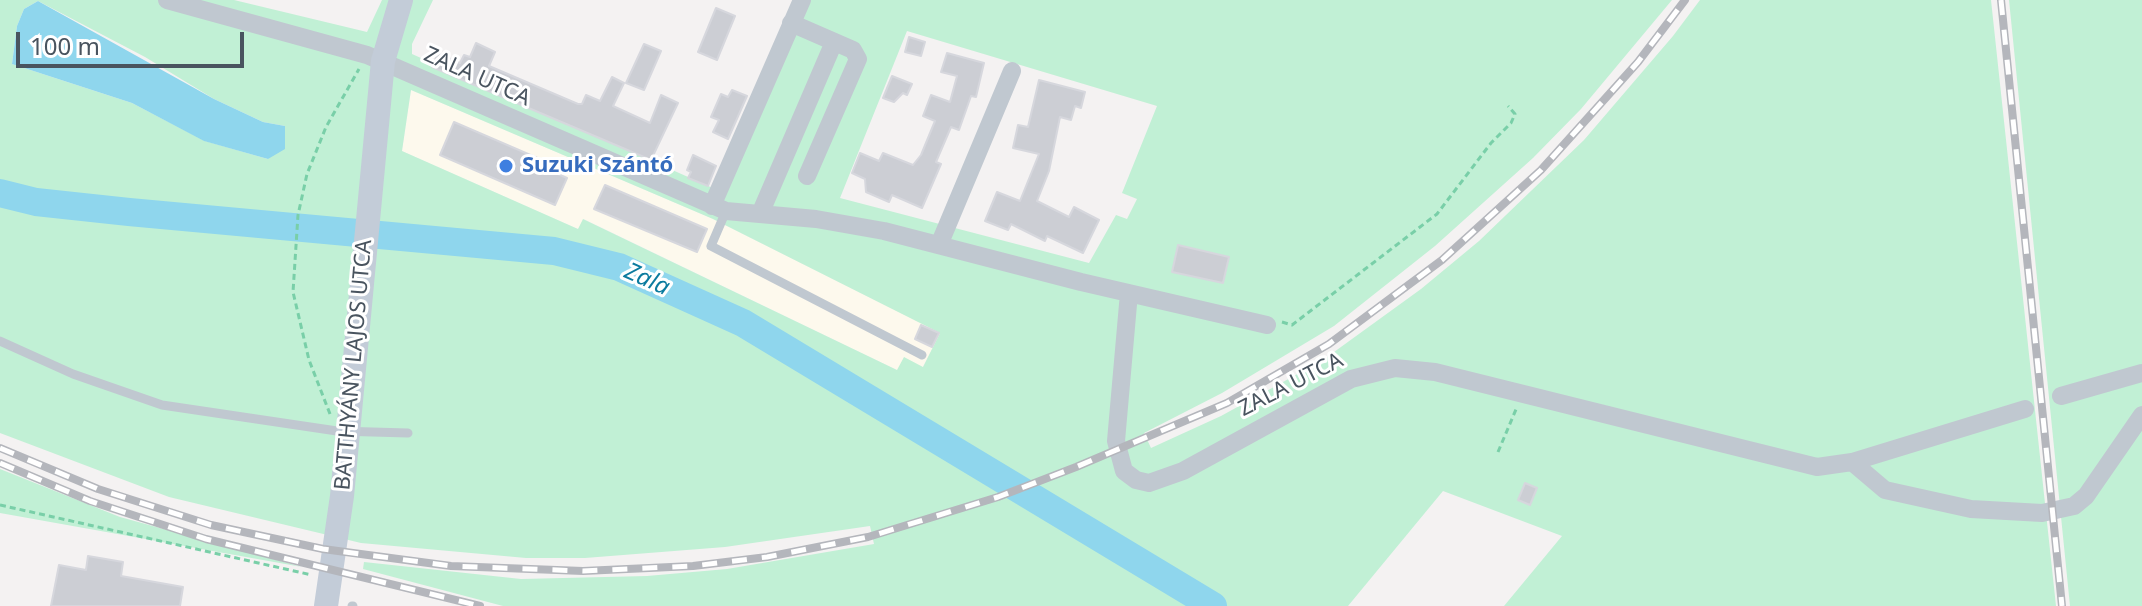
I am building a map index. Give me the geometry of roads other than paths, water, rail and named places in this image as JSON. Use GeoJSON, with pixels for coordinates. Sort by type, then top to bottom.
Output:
{"type":"FeatureCollection","features":[{"type":"Feature","properties":{"kind":"street","name":"ZALA UTCA"},"geometry":{"type":"LineString","coordinates":[[167,0],[375,58],[719,208],[816,219],[939,245],[1267,325]]}},
{"type":"Feature","properties":{"kind":"street","name":"BATTHYÁNY LAJOS UTCA"},"geometry":{"type":"LineString","coordinates":[[326,606],[342,430],[351,397],[377,123],[375,58],[401,0]]}},
{"type":"Feature","properties":{"kind":"street"},"geometry":{"type":"LineString","coordinates":[[719,208],[802,0]]}},
{"type":"Feature","properties":{"kind":"street"},"geometry":{"type":"LineString","coordinates":[[782,163],[809,172],[858,59],[853,50],[791,23]]}},
{"type":"Feature","properties":{"kind":"street"},"geometry":{"type":"LineString","coordinates":[[760,214],[834,42]]}},
{"type":"Feature","properties":{"kind":"street"},"geometry":{"type":"LineString","coordinates":[[939,245],[1012,71]]}},
{"type":"Feature","properties":{"kind":"street","name":"ZALA UTCA"},"geometry":{"type":"LineString","coordinates":[[1129,293],[1116,441],[1120,464],[1136,480],[1155,482],[1183,471],[1298,406],[1351,379],[1381,370],[1411,368],[1435,372],[1522,397],[1798,465],[1817,467],[1852,462],[2025,409]]}},
{"type":"Feature","properties":{"kind":"street"},"geometry":{"type":"LineString","coordinates":[[2061,396],[2142,373]]}},
{"type":"Feature","properties":{"kind":"street"},"geometry":{"type":"LineString","coordinates":[[1852,462],[1885,490],[1971,509],[2042,513],[2074,506],[2086,496],[2142,415]]}},
{"type":"Feature","properties":{"kind":"lane"},"geometry":{"type":"LineString","coordinates":[[719,208],[711,246],[922,355]]}},
{"type":"Feature","properties":{"kind":"lane"},"geometry":{"type":"LineString","coordinates":[[0,341],[73,374],[162,405],[342,430],[408,433]]}},
{"type":"Feature","properties":{"kind":"water"},"geometry":{"type":"Polygon","coordinates":[[[38,1],[214,99],[263,122],[285,126],[285,149],[268,159],[204,141],[132,103],[12,64],[17,26],[24,9],[38,1]]]}},
{"type":"Feature","properties":{"kind":"waterway","name":"Zala"},"geometry":{"type":"LineString","coordinates":[[0,193],[36,202],[129,212],[554,251],[619,267],[743,323],[1213,606]]}},
{"type":"Feature","properties":{"kind":"railway"},"geometry":{"type":"LineString","coordinates":[[0,448],[98,489],[211,525],[323,549],[451,566],[583,571],[693,566],[767,557],[868,537],[998,497],[1076,467],[1227,403],[1329,344],[1442,260],[1541,170],[1638,62],[1685,0]]}},
{"type":"Feature","properties":{"kind":"railway"},"geometry":{"type":"LineString","coordinates":[[2001,0],[2062,606]]}},
{"type":"Feature","properties":{"kind":"railway"},"geometry":{"type":"LineString","coordinates":[[0,463],[90,501],[206,539],[480,606]]}},
{"type":"Feature","properties":{"kind":"place","name":"Suzuki Szántó"},"geometry":{"type":"Point","coordinates":[506,166]}}]}
